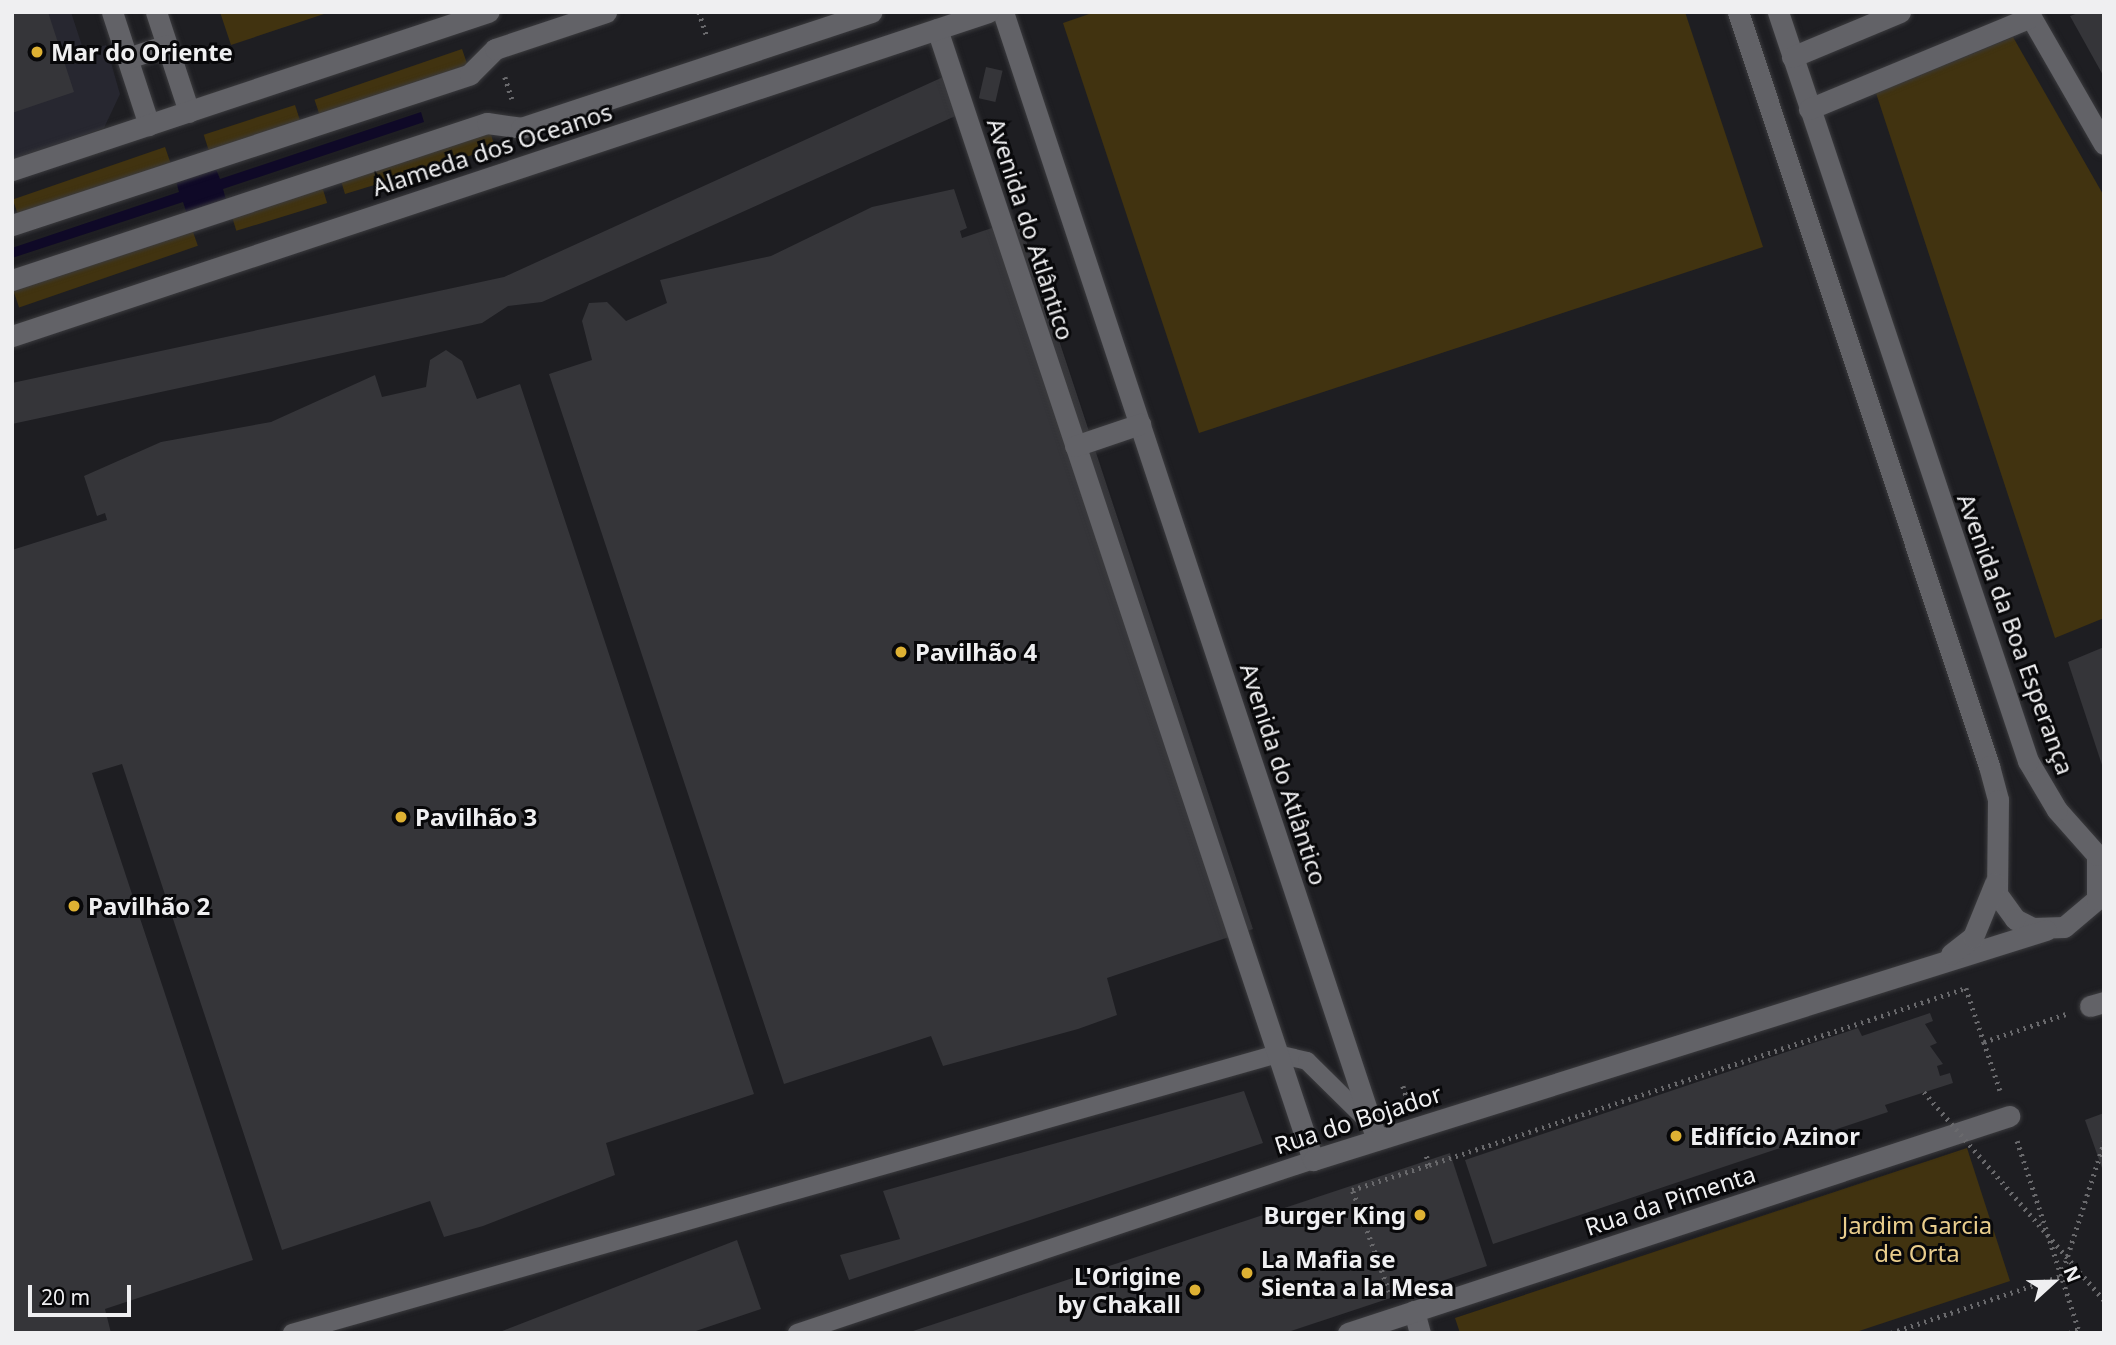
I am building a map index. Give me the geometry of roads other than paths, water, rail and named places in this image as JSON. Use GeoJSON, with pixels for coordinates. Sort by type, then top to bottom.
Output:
{"type":"FeatureCollection","features":[{"type":"Feature","properties":{"kind":"street"},"geometry":{"type":"LineString","coordinates":[[112,12],[149,125]]}},
{"type":"Feature","properties":{"kind":"street"},"geometry":{"type":"LineString","coordinates":[[156,12],[189,112]]}},
{"type":"Feature","properties":{"kind":"street"},"geometry":{"type":"LineString","coordinates":[[12,170],[488,12]]}},
{"type":"Feature","properties":{"kind":"street"},"geometry":{"type":"LineString","coordinates":[[12,225],[470,74],[495,49],[606,12]]}},
{"type":"Feature","properties":{"kind":"street","name":"Alameda dos Oceanos"},"geometry":{"type":"LineString","coordinates":[[12,280],[487,123],[521,128],[871,12]]}},
{"type":"Feature","properties":{"kind":"street","name":"Alameda dos Oceanos"},"geometry":{"type":"LineString","coordinates":[[12,336],[988,12]]}},
{"type":"Feature","properties":{"kind":"street","name":"Avenida do Atlântico"},"geometry":{"type":"LineString","coordinates":[[1003,12],[1375,1133]]}},
{"type":"Feature","properties":{"kind":"street"},"geometry":{"type":"LineString","coordinates":[[1738,12],[1989,766],[1998,800],[1996,881],[2004,907],[2015,919],[2046,930]]}},
{"type":"Feature","properties":{"kind":"street","name":"Avenida da Boa Esperança"},"geometry":{"type":"LineString","coordinates":[[1778,12],[2028,761],[2057,810],[2097,855],[2101,885],[2087,913],[2046,930],[1937,962]]}},
{"type":"Feature","properties":{"kind":"street"},"geometry":{"type":"LineString","coordinates":[[1792,57],[1900,12]]}},
{"type":"Feature","properties":{"kind":"street"},"geometry":{"type":"LineString","coordinates":[[1809,109],[2029,14],[2104,144]]}},
{"type":"Feature","properties":{"kind":"street","name":"Avenida do Atlântico"},"geometry":{"type":"LineString","coordinates":[[937,29],[1313,1160]]}},
{"type":"Feature","properties":{"kind":"street"},"geometry":{"type":"LineString","coordinates":[[128,58],[167,45]]}},
{"type":"Feature","properties":{"kind":"street"},"geometry":{"type":"LineString","coordinates":[[1076,446],[1140,424]]}},
{"type":"Feature","properties":{"kind":"street"},"geometry":{"type":"LineString","coordinates":[[1937,962],[1973,937],[1996,881]]}},
{"type":"Feature","properties":{"kind":"street","name":"Rua do Bojador"},"geometry":{"type":"LineString","coordinates":[[1313,1160],[1375,1133],[1417,1128],[1937,962]]}},
{"type":"Feature","properties":{"kind":"street","name":"Rua da Pimenta"},"geometry":{"type":"LineString","coordinates":[[1348,1333],[2009,1116]]}},
{"type":"Feature","properties":{"kind":"street"},"geometry":{"type":"LineString","coordinates":[[1406,1314],[1420,1333]]}},
{"type":"Feature","properties":{"kind":"lane"},"geometry":{"type":"LineString","coordinates":[[292,1333],[1278,1054],[1307,1061],[1375,1133]]}},
{"type":"Feature","properties":{"kind":"lane","name":"Rua do Bojador"},"geometry":{"type":"LineString","coordinates":[[797,1333],[1313,1160]]}},
{"type":"Feature","properties":{"kind":"place","name":"Mar do Oriente"},"geometry":{"type":"Point","coordinates":[37,52]}},
{"type":"Feature","properties":{"kind":"place","name":"Pavilhão 4"},"geometry":{"type":"Point","coordinates":[901,652]}},
{"type":"Feature","properties":{"kind":"place","name":"Pavilhão 3"},"geometry":{"type":"Point","coordinates":[401,817]}},
{"type":"Feature","properties":{"kind":"place","name":"Pavilhão 2"},"geometry":{"type":"Point","coordinates":[74,906]}},
{"type":"Feature","properties":{"kind":"place","name":"Edifício Azinor"},"geometry":{"type":"Point","coordinates":[1676,1136]}},
{"type":"Feature","properties":{"kind":"place","name":"Burger King"},"geometry":{"type":"Point","coordinates":[1420,1215]}},
{"type":"Feature","properties":{"kind":"place","name":"La Mafia se Sienta a la Mesa"},"geometry":{"type":"Point","coordinates":[1247,1273]}},
{"type":"Feature","properties":{"kind":"place","name":"L'Origine by Chakall"},"geometry":{"type":"Point","coordinates":[1195,1290]}},
{"type":"Feature","properties":{"kind":"park label","name":"Jardim Garcia de Orta"},"geometry":{"type":"Point","coordinates":[1917,1239]}}]}
